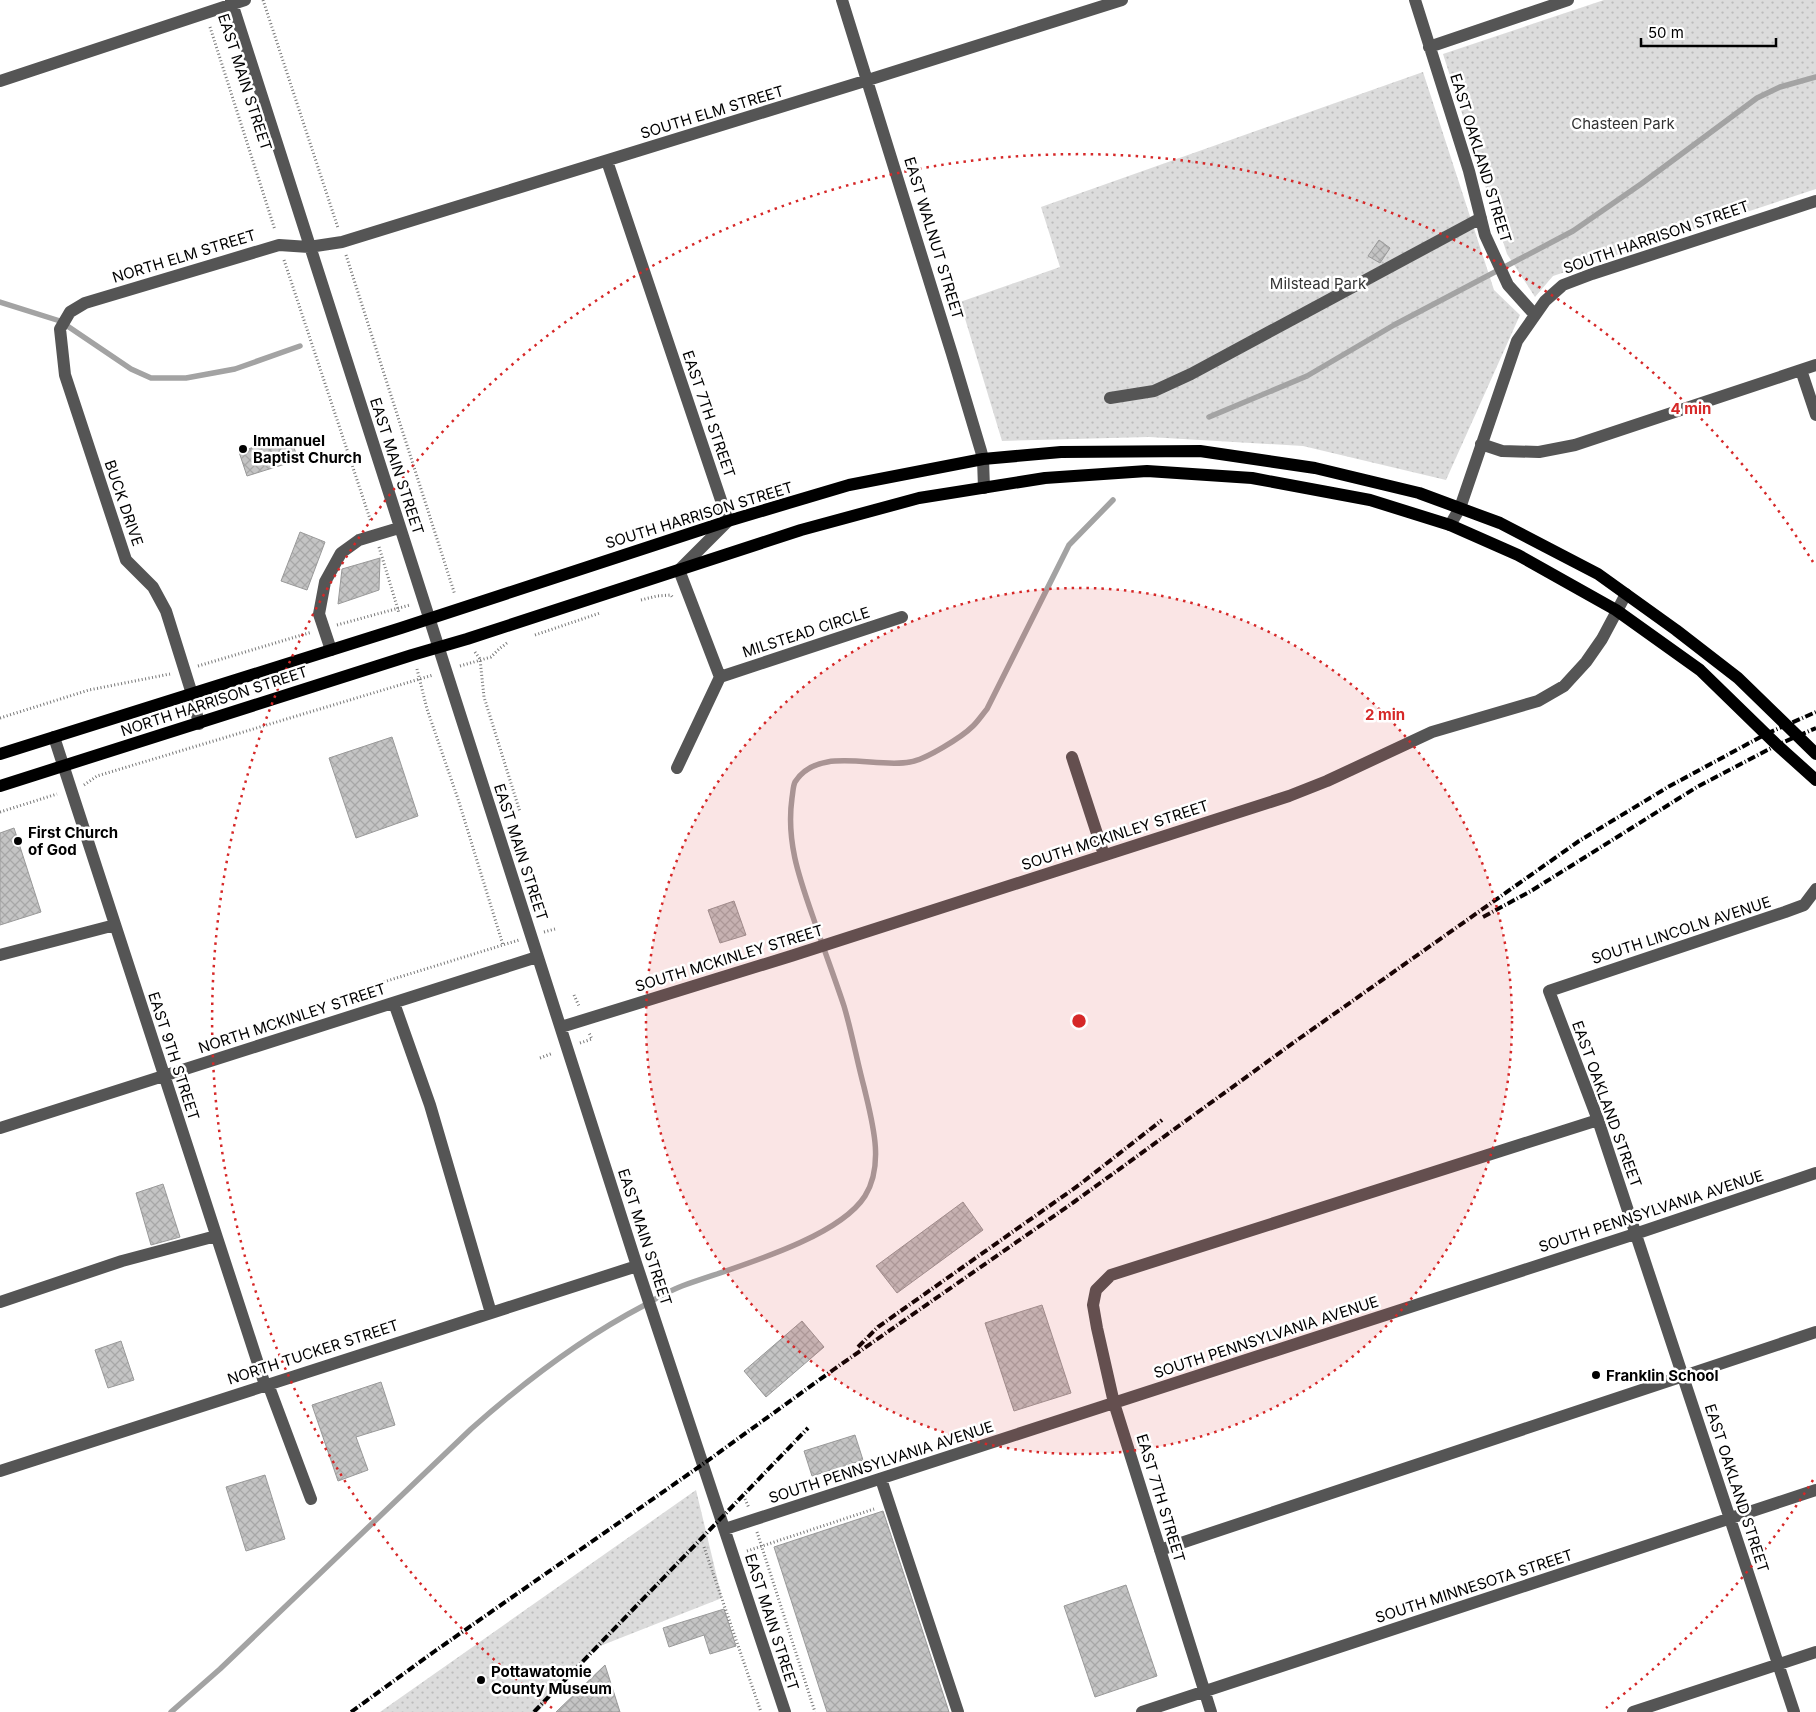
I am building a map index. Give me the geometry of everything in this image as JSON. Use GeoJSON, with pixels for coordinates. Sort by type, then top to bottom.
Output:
{"type":"FeatureCollection","features":[{"type":"Feature","properties":{"kind":"main road","name":"SOUTH HARRISON STREET"},"geometry":{"type":"LineString","coordinates":[[428,618],[457,603],[849,485],[983,459],[1061,452],[1200,451],[1315,468],[1419,493],[1500,523],[1598,574],[1626,594],[1738,678],[1816,754]]}},
{"type":"Feature","properties":{"kind":"main road"},"geometry":{"type":"LineString","coordinates":[[438,648],[801,530],[910,500],[1045,478],[1147,471],[1252,478],[1370,500],[1450,525],[1518,555],[1616,610],[1700,670],[1816,780]]}},
{"type":"Feature","properties":{"kind":"main road","name":"NORTH HARRISON STREET"},"geometry":{"type":"LineString","coordinates":[[0,754],[428,618]]}},
{"type":"Feature","properties":{"kind":"main road","name":"NORTH HARRISON STREET"},"geometry":{"type":"LineString","coordinates":[[0,786],[438,648]]}},
{"type":"Feature","properties":{"kind":"street"},"geometry":{"type":"LineString","coordinates":[[0,81],[206,13],[232,2],[245,0]]}},
{"type":"Feature","properties":{"kind":"street","name":"EAST WALNUT STREET"},"geometry":{"type":"LineString","coordinates":[[842,0],[983,459],[984,488]]}},
{"type":"Feature","properties":{"kind":"street","name":"SOUTH ELM STREET"},"geometry":{"type":"LineString","coordinates":[[309,247],[342,242],[1122,0]]}},
{"type":"Feature","properties":{"kind":"street","name":"EAST OAKLAND STREET"},"geometry":{"type":"LineString","coordinates":[[1415,0],[1469,171],[1485,235],[1508,286],[1535,315]]}},
{"type":"Feature","properties":{"kind":"street"},"geometry":{"type":"LineString","coordinates":[[1429,47],[1568,0]]}},
{"type":"Feature","properties":{"kind":"street","name":"EAST MAIN STREET"},"geometry":{"type":"LineString","coordinates":[[232,2],[537,957],[785,1712]]}},
{"type":"Feature","properties":{"kind":"street","name":"EAST 7TH STREET"},"geometry":{"type":"LineString","coordinates":[[607,161],[728,521]]}},
{"type":"Feature","properties":{"kind":"street","name":"SOUTH HARRISON STREET"},"geometry":{"type":"LineString","coordinates":[[1450,525],[1460,508],[1517,341],[1545,301],[1563,285],[1816,201]]}},
{"type":"Feature","properties":{"kind":"street"},"geometry":{"type":"LineString","coordinates":[[1110,398],[1154,392],[1481,218]]}},
{"type":"Feature","properties":{"kind":"street","name":"NORTH ELM STREET"},"geometry":{"type":"LineString","coordinates":[[70,312],[85,303],[279,245],[309,247]]}},
{"type":"Feature","properties":{"kind":"street","name":"BUCK DRIVE"},"geometry":{"type":"LineString","coordinates":[[70,312],[60,329],[61,353],[68,384],[126,560],[153,587],[166,611],[192,694],[199,724]]}},
{"type":"Feature","properties":{"kind":"street"},"geometry":{"type":"LineString","coordinates":[[1482,444],[1502,451],[1538,452],[1575,445],[1816,365]]}},
{"type":"Feature","properties":{"kind":"street"},"geometry":{"type":"LineString","coordinates":[[1801,370],[1816,415]]}},
{"type":"Feature","properties":{"kind":"street"},"geometry":{"type":"LineString","coordinates":[[677,768],[720,677],[679,570],[728,521]]}},
{"type":"Feature","properties":{"kind":"street"},"geometry":{"type":"LineString","coordinates":[[331,650],[319,614],[325,582],[341,553],[359,540],[399,528]]}},
{"type":"Feature","properties":{"kind":"street","name":"SOUTH MCKINLEY STREET"},"geometry":{"type":"LineString","coordinates":[[561,1027],[791,956],[1304,790],[1432,732],[1538,701],[1564,686],[1586,662],[1602,639],[1626,594]]}},
{"type":"Feature","properties":{"kind":"street","name":"MILSTEAD CIRCLE"},"geometry":{"type":"LineString","coordinates":[[720,677],[902,617]]}},
{"type":"Feature","properties":{"kind":"street","name":"EAST 9TH STREET"},"geometry":{"type":"LineString","coordinates":[[54,737],[216,1236],[267,1384],[311,1499]]}},
{"type":"Feature","properties":{"kind":"street"},"geometry":{"type":"LineString","coordinates":[[1072,757],[1104,855]]}},
{"type":"Feature","properties":{"kind":"street","name":"SOUTH LINCOLN AVENUE"},"geometry":{"type":"LineString","coordinates":[[1549,991],[1785,912],[1804,904],[1816,889]]}},
{"type":"Feature","properties":{"kind":"street"},"geometry":{"type":"LineString","coordinates":[[0,955],[114,926]]}},
{"type":"Feature","properties":{"kind":"street","name":"NORTH MCKINLEY STREET"},"geometry":{"type":"LineString","coordinates":[[0,1128],[537,957]]}},
{"type":"Feature","properties":{"kind":"street","name":"EAST OAKLAND STREET"},"geometry":{"type":"LineString","coordinates":[[1549,991],[1598,1120],[1794,1712]]}},
{"type":"Feature","properties":{"kind":"street"},"geometry":{"type":"LineString","coordinates":[[394,1002],[430,1105],[492,1312]]}},
{"type":"Feature","properties":{"kind":"street","name":"EAST 7TH STREET"},"geometry":{"type":"LineString","coordinates":[[1212,1712],[1114,1403],[1097,1328],[1094,1305],[1096,1290],[1112,1275],[1598,1120]]}},
{"type":"Feature","properties":{"kind":"street","name":"SOUTH PENNSYLVANIA AVENUE"},"geometry":{"type":"LineString","coordinates":[[725,1529],[1636,1234],[1816,1173]]}},
{"type":"Feature","properties":{"kind":"street"},"geometry":{"type":"LineString","coordinates":[[0,1302],[122,1261],[216,1236]]}},
{"type":"Feature","properties":{"kind":"street","name":"NORTH TUCKER STREET"},"geometry":{"type":"LineString","coordinates":[[0,1471],[492,1312],[639,1270]]}},
{"type":"Feature","properties":{"kind":"street"},"geometry":{"type":"LineString","coordinates":[[1160,1550],[1816,1332]]}},
{"type":"Feature","properties":{"kind":"street"},"geometry":{"type":"LineString","coordinates":[[881,1478],[958,1712]]}},
{"type":"Feature","properties":{"kind":"street","name":"SOUTH MINNESOTA STREET"},"geometry":{"type":"LineString","coordinates":[[1142,1712],[1816,1490]]}},
{"type":"Feature","properties":{"kind":"street"},"geometry":{"type":"LineString","coordinates":[[1633,1712],[1816,1652]]}},
{"type":"Feature","properties":{"kind":"path","name":"EAST MAIN STREET"},"geometry":{"type":"LineString","coordinates":[[263,0],[457,603]]}},
{"type":"Feature","properties":{"kind":"path","name":"EAST MAIN STREET"},"geometry":{"type":"LineString","coordinates":[[206,13],[279,245],[398,607],[401,628]]}},
{"type":"Feature","properties":{"kind":"path"},"geometry":{"type":"LineString","coordinates":[[0,718],[89,690],[167,675],[398,607],[423,602],[457,603],[464,594]]}},
{"type":"Feature","properties":{"kind":"path"},"geometry":{"type":"LineString","coordinates":[[637,601],[657,596],[671,596],[679,604],[691,600]]}},
{"type":"Feature","properties":{"kind":"path"},"geometry":{"type":"LineString","coordinates":[[527,637],[604,611]]}},
{"type":"Feature","properties":{"kind":"path","name":"EAST MAIN STREET"},"geometry":{"type":"LineString","coordinates":[[467,639],[480,659],[484,697],[520,812]]}},
{"type":"Feature","properties":{"kind":"path"},"geometry":{"type":"LineString","coordinates":[[0,812],[70,790],[86,784],[97,776],[491,657],[499,648],[510,642]]}},
{"type":"Feature","properties":{"kind":"path"},"geometry":{"type":"LineString","coordinates":[[412,655],[427,709],[458,799],[503,945]]}},
{"type":"Feature","properties":{"kind":"path"},"geometry":{"type":"LineString","coordinates":[[377,984],[555,929]]}},
{"type":"Feature","properties":{"kind":"path"},"geometry":{"type":"LineString","coordinates":[[746,1499],[815,1712]]}},
{"type":"Feature","properties":{"kind":"path"},"geometry":{"type":"LineString","coordinates":[[710,1563],[874,1509]]}},
{"type":"Feature","properties":{"kind":"path"},"geometry":{"type":"LineString","coordinates":[[704,1547],[761,1712]]}},
{"type":"Feature","properties":{"kind":"green space","name":"Chasteen Park"},"geometry":{"type":"Polygon","coordinates":[[[1604,0],[1816,0],[1816,189],[1553,276],[1535,297],[1507,254],[1443,54],[1604,0]]]}},
{"type":"Feature","properties":{"kind":"green space","name":"Milstead Park"},"geometry":{"type":"Polygon","coordinates":[[[1423,72],[1494,290],[1520,315],[1446,480],[1303,446],[1149,437],[1002,441],[960,302],[1060,267],[1041,207],[1423,72]]]}},
{"type":"Feature","properties":{"kind":"green space"},"geometry":{"type":"Polygon","coordinates":[[[696,1490],[722,1598],[595,1648],[538,1712],[380,1712],[696,1490]]]}},
{"type":"Feature","properties":{"kind":"building"},"geometry":{"type":"Polygon","coordinates":[[[1379,240],[1390,248],[1380,263],[1368,256],[1379,240]]]}},
{"type":"Feature","properties":{"kind":"building"},"geometry":{"type":"Polygon","coordinates":[[[290,435],[298,460],[247,476],[239,452],[290,435]]]}},
{"type":"Feature","properties":{"kind":"building"},"geometry":{"type":"Polygon","coordinates":[[[300,532],[325,542],[307,590],[281,581],[300,532]]]}},
{"type":"Feature","properties":{"kind":"building"},"geometry":{"type":"Polygon","coordinates":[[[380,558],[379,590],[338,604],[342,569],[380,558]]]}},
{"type":"Feature","properties":{"kind":"building"},"geometry":{"type":"Polygon","coordinates":[[[392,737],[418,816],[356,838],[329,758],[392,737]]]}},
{"type":"Feature","properties":{"kind":"building"},"geometry":{"type":"Polygon","coordinates":[[[14,828],[41,912],[0,925],[0,833],[14,828]]]}},
{"type":"Feature","properties":{"kind":"building"},"geometry":{"type":"Polygon","coordinates":[[[734,901],[746,935],[720,943],[708,910],[734,901]]]}},
{"type":"Feature","properties":{"kind":"building"},"geometry":{"type":"Polygon","coordinates":[[[163,1184],[180,1237],[151,1245],[136,1193],[163,1184]]]}},
{"type":"Feature","properties":{"kind":"building"},"geometry":{"type":"Polygon","coordinates":[[[963,1202],[983,1230],[897,1293],[876,1266],[963,1202]]]}},
{"type":"Feature","properties":{"kind":"building"},"geometry":{"type":"Polygon","coordinates":[[[1042,1305],[1071,1393],[1014,1411],[985,1323],[1042,1305]]]}},
{"type":"Feature","properties":{"kind":"building"},"geometry":{"type":"Polygon","coordinates":[[[802,1321],[824,1347],[766,1397],[744,1371],[802,1321]]]}},
{"type":"Feature","properties":{"kind":"building"},"geometry":{"type":"Polygon","coordinates":[[[121,1341],[134,1380],[108,1388],[95,1350],[121,1341]]]}},
{"type":"Feature","properties":{"kind":"building"},"geometry":{"type":"Polygon","coordinates":[[[381,1382],[395,1425],[356,1437],[368,1470],[338,1481],[312,1405],[381,1382]]]}},
{"type":"Feature","properties":{"kind":"building"},"geometry":{"type":"Polygon","coordinates":[[[855,1435],[863,1460],[812,1476],[804,1451],[855,1435]]]}},
{"type":"Feature","properties":{"kind":"building"},"geometry":{"type":"Polygon","coordinates":[[[265,1475],[285,1539],[246,1551],[226,1487],[265,1475]]]}},
{"type":"Feature","properties":{"kind":"building"},"geometry":{"type":"Polygon","coordinates":[[[883,1511],[949,1712],[827,1712],[774,1547],[883,1511]]]}},
{"type":"Feature","properties":{"kind":"building"},"geometry":{"type":"Polygon","coordinates":[[[1126,1585],[1157,1676],[1095,1697],[1064,1606],[1126,1585]]]}},
{"type":"Feature","properties":{"kind":"building"},"geometry":{"type":"Polygon","coordinates":[[[724,1609],[736,1646],[710,1654],[704,1635],[669,1647],[663,1628],[724,1609]]]}},
{"type":"Feature","properties":{"kind":"building"},"geometry":{"type":"Polygon","coordinates":[[[605,1665],[620,1712],[556,1712],[605,1665]]]}},
{"type":"Feature","properties":{"kind":"waterway"},"geometry":{"type":"LineString","coordinates":[[1209,417],[1307,376],[1394,325],[1573,231],[1641,184],[1757,98],[1780,87],[1816,77]]}},
{"type":"Feature","properties":{"kind":"waterway"},"geometry":{"type":"LineString","coordinates":[[0,302],[60,321],[131,369],[151,378],[186,378],[235,369],[300,346]]}},
{"type":"Feature","properties":{"kind":"waterway"},"geometry":{"type":"LineString","coordinates":[[171,1712],[220,1669],[471,1429],[553,1362],[620,1319],[672,1290],[781,1251],[808,1239],[851,1212],[865,1196],[871,1184],[876,1156],[873,1128],[850,1026],[795,859],[791,829],[794,784],[805,771],[818,764],[833,761],[896,763],[917,760],[943,747],[973,726],[987,709],[1069,545],[1113,500]]}},
{"type":"Feature","properties":{"kind":"railway"},"geometry":{"type":"LineString","coordinates":[[351,1712],[833,1370],[1074,1202],[1300,1038],[1579,841],[1668,787],[1766,734],[1816,712]]}},
{"type":"Feature","properties":{"kind":"railway"},"geometry":{"type":"LineString","coordinates":[[1483,917],[1531,891],[1697,787],[1777,745],[1816,728]]}},
{"type":"Feature","properties":{"kind":"railway"},"geometry":{"type":"LineString","coordinates":[[858,1347],[878,1327],[1079,1185],[1162,1120]]}},
{"type":"Feature","properties":{"kind":"railway"},"geometry":{"type":"LineString","coordinates":[[534,1712],[808,1428]]}},
{"type":"Feature","properties":{"kind":"place","name":"Immanuel Baptist Church"},"geometry":{"type":"Point","coordinates":[243,449]}},
{"type":"Feature","properties":{"kind":"place","name":"First Church of God"},"geometry":{"type":"Point","coordinates":[18,841]}},
{"type":"Feature","properties":{"kind":"place","name":"Franklin School"},"geometry":{"type":"Point","coordinates":[1596,1375]}},
{"type":"Feature","properties":{"kind":"place","name":"Pottawatomie County Museum"},"geometry":{"type":"Point","coordinates":[481,1680]}}]}
